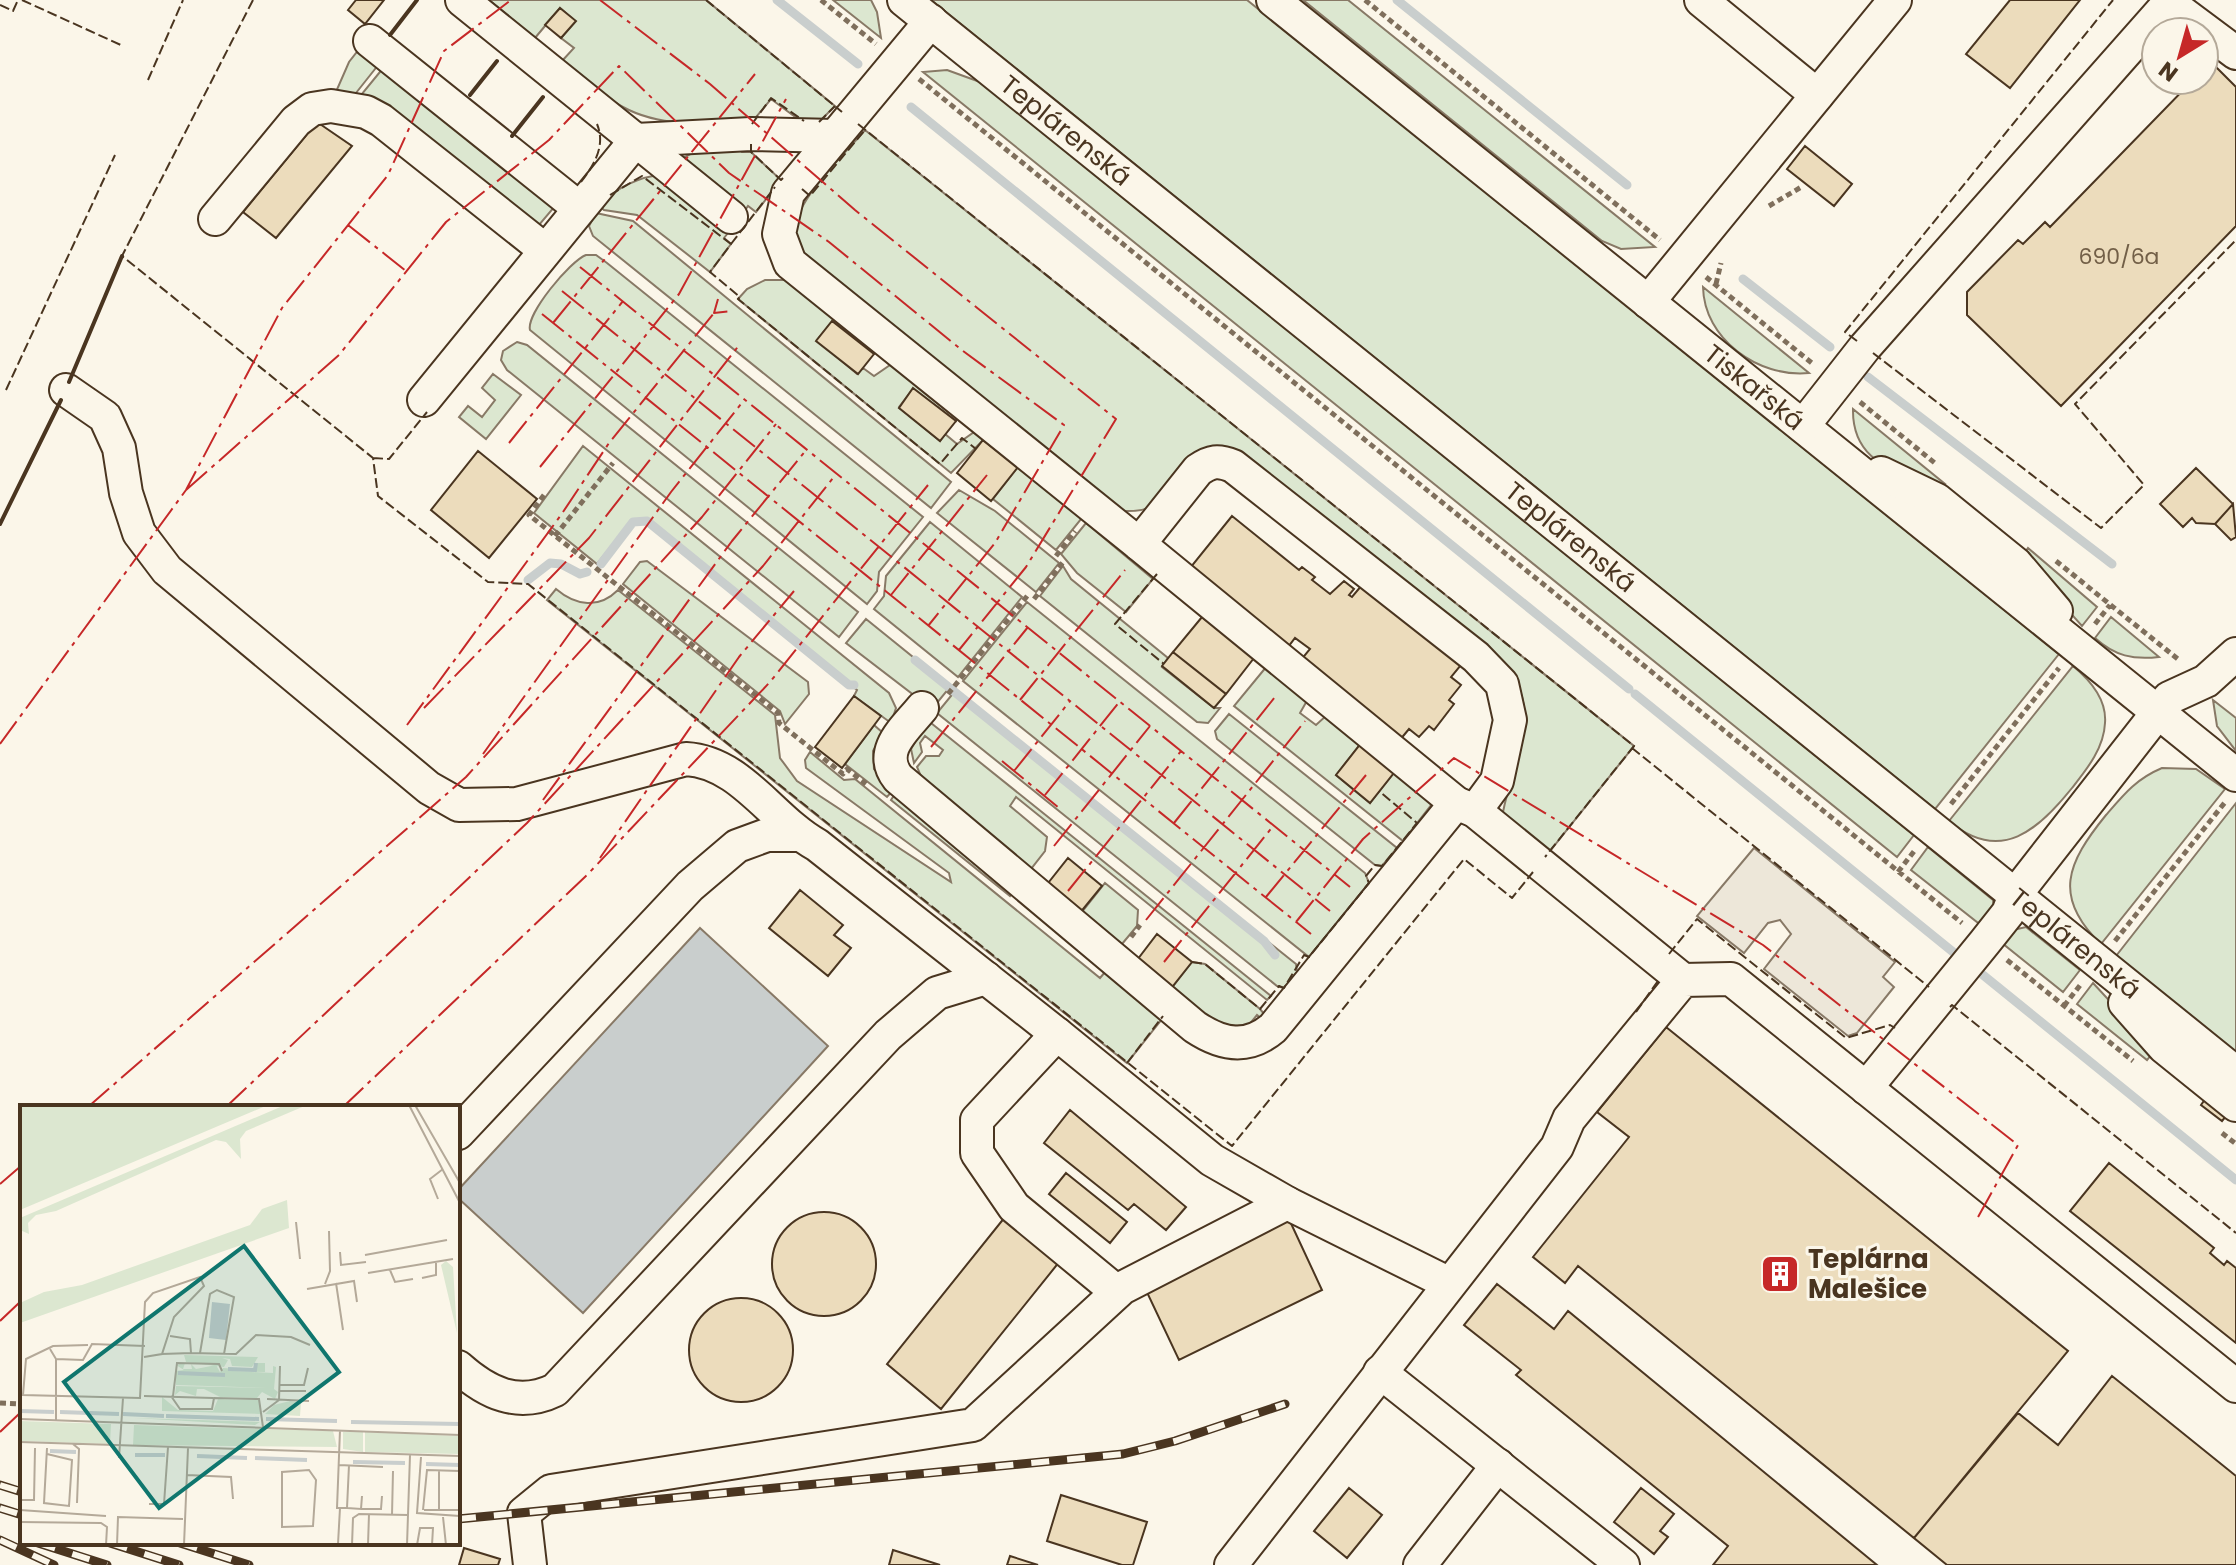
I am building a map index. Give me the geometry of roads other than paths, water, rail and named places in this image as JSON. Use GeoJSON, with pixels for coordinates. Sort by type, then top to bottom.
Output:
{"type":"FeatureCollection","features":[{"type":"Feature","properties":{"kind":"street"},"geometry":{"type":"LineString","coordinates":[[462,0],[731,217]]}},
{"type":"Feature","properties":{"kind":"street","name":"Teplárenská"},"geometry":{"type":"LineString","coordinates":[[904,0],[2236,1073]]}},
{"type":"Feature","properties":{"kind":"street","name":"Tiskařská"},"geometry":{"type":"LineString","coordinates":[[1273,0],[2158,712],[2234,784]]}},
{"type":"Feature","properties":{"kind":"street"},"geometry":{"type":"LineString","coordinates":[[1701,0],[1817,95]]}},
{"type":"Feature","properties":{"kind":"street"},"geometry":{"type":"LineString","coordinates":[[1648,302],[1895,0]]}},
{"type":"Feature","properties":{"kind":"street"},"geometry":{"type":"LineString","coordinates":[[1803,426],[1865,347],[2169,3],[2236,53]]}},
{"type":"Feature","properties":{"kind":"street"},"geometry":{"type":"LineString","coordinates":[[931,21],[795,183],[783,205],[779,234],[790,263],[1683,980],[1731,979],[2236,1386]]}},
{"type":"Feature","properties":{"kind":"street"},"geometry":{"type":"LineString","coordinates":[[370,41],[579,208]]}},
{"type":"Feature","properties":{"kind":"street"},"geometry":{"type":"LineString","coordinates":[[215,219],[296,121],[312,109],[347,107],[381,120],[545,250]]}},
{"type":"Feature","properties":{"kind":"street"},"geometry":{"type":"LineString","coordinates":[[424,400],[636,140],[751,134],[835,136]]}},
{"type":"Feature","properties":{"kind":"street"},"geometry":{"type":"LineString","coordinates":[[66,390],[105,417],[119,448],[126,493],[139,533],[167,570],[429,788],[459,805],[517,804],[686,759],[707,760],[738,779],[799,835],[817,845],[1212,1160],[1287,1203],[1448,1283]]}},
{"type":"Feature","properties":{"kind":"street"},"geometry":{"type":"LineString","coordinates":[[934,703],[894,743],[889,760],[892,770],[1113,959],[1210,1037],[1245,1043],[1260,1039],[1466,807],[1497,781],[1510,720],[1502,684],[1476,657],[1233,466],[1221,461],[1209,463],[1198,470],[1139,544]]}},
{"type":"Feature","properties":{"kind":"street"},"geometry":{"type":"LineString","coordinates":[[1866,1088],[2008,913],[2015,895],[2169,698],[2206,681],[2236,654]]}},
{"type":"Feature","properties":{"kind":"street"},"geometry":{"type":"LineString","coordinates":[[460,1131],[690,886],[737,846],[767,835],[799,835]]}},
{"type":"Feature","properties":{"kind":"street"},"geometry":{"type":"LineString","coordinates":[[2064,935],[2224,1116]]}},
{"type":"Feature","properties":{"kind":"street"},"geometry":{"type":"LineString","coordinates":[[460,1368],[495,1394],[516,1399],[538,1398],[555,1390],[888,1035],[937,993],[986,978]]}},
{"type":"Feature","properties":{"kind":"street"},"geometry":{"type":"LineString","coordinates":[[1231,1565],[1557,1147],[1569,1119],[1683,980]]}},
{"type":"Feature","properties":{"kind":"street"},"geometry":{"type":"LineString","coordinates":[[1057,1034],[977,1120],[977,1153],[1014,1207],[1117,1292]]}},
{"type":"Feature","properties":{"kind":"street"},"geometry":{"type":"LineString","coordinates":[[530,1565],[524,1513],[551,1491],[973,1425],[1117,1292],[1287,1203]]}},
{"type":"Feature","properties":{"kind":"street"},"geometry":{"type":"LineString","coordinates":[[1380,1372],[1623,1565]]}},
{"type":"Feature","properties":{"kind":"street"},"geometry":{"type":"LineString","coordinates":[[1420,1565],[1498,1465]]}},
{"type":"Feature","properties":{"kind":"waterway"},"geometry":{"type":"LineString","coordinates":[[777,0],[858,64]]}},
{"type":"Feature","properties":{"kind":"waterway"},"geometry":{"type":"LineString","coordinates":[[1397,0],[1627,185]]}},
{"type":"Feature","properties":{"kind":"waterway"},"geometry":{"type":"LineString","coordinates":[[911,107],[1629,689]]}},
{"type":"Feature","properties":{"kind":"waterway"},"geometry":{"type":"LineString","coordinates":[[1743,279],[1830,347]]}},
{"type":"Feature","properties":{"kind":"waterway"},"geometry":{"type":"LineString","coordinates":[[1868,377],[2112,564]]}},
{"type":"Feature","properties":{"kind":"waterway"},"geometry":{"type":"LineString","coordinates":[[601,564],[633,522],[647,521],[849,685],[854,685]]}},
{"type":"Feature","properties":{"kind":"waterway"},"geometry":{"type":"LineString","coordinates":[[528,580],[550,563],[561,564],[580,574],[587,572]]}},
{"type":"Feature","properties":{"kind":"waterway"},"geometry":{"type":"LineString","coordinates":[[915,660],[1264,941],[1275,955]]}},
{"type":"Feature","properties":{"kind":"waterway"},"geometry":{"type":"LineString","coordinates":[[1635,694],[1958,956]]}},
{"type":"Feature","properties":{"kind":"waterway"},"geometry":{"type":"LineString","coordinates":[[1983,975],[2236,1180]]}},
{"type":"Feature","properties":{"kind":"railway"},"geometry":{"type":"LineString","coordinates":[[460,1519],[1123,1454],[1175,1441],[1285,1404]]}},
{"type":"Feature","properties":{"kind":"railway"},"geometry":{"type":"LineString","coordinates":[[0,1485],[20,1491]]}},
{"type":"Feature","properties":{"kind":"railway"},"geometry":{"type":"LineString","coordinates":[[0,1508],[20,1514]]}},
{"type":"Feature","properties":{"kind":"railway"},"geometry":{"type":"LineString","coordinates":[[0,1540],[54,1565]]}},
{"type":"Feature","properties":{"kind":"railway"},"geometry":{"type":"LineString","coordinates":[[44,1545],[107,1565]]}},
{"type":"Feature","properties":{"kind":"railway"},"geometry":{"type":"LineString","coordinates":[[116,1545],[179,1565]]}},
{"type":"Feature","properties":{"kind":"railway"},"geometry":{"type":"LineString","coordinates":[[186,1545],[249,1565]]}},
{"type":"Feature","properties":{"kind":"place","name":"Teplárna Malešice"},"geometry":{"type":"Point","coordinates":[1780,1274]}}]}
